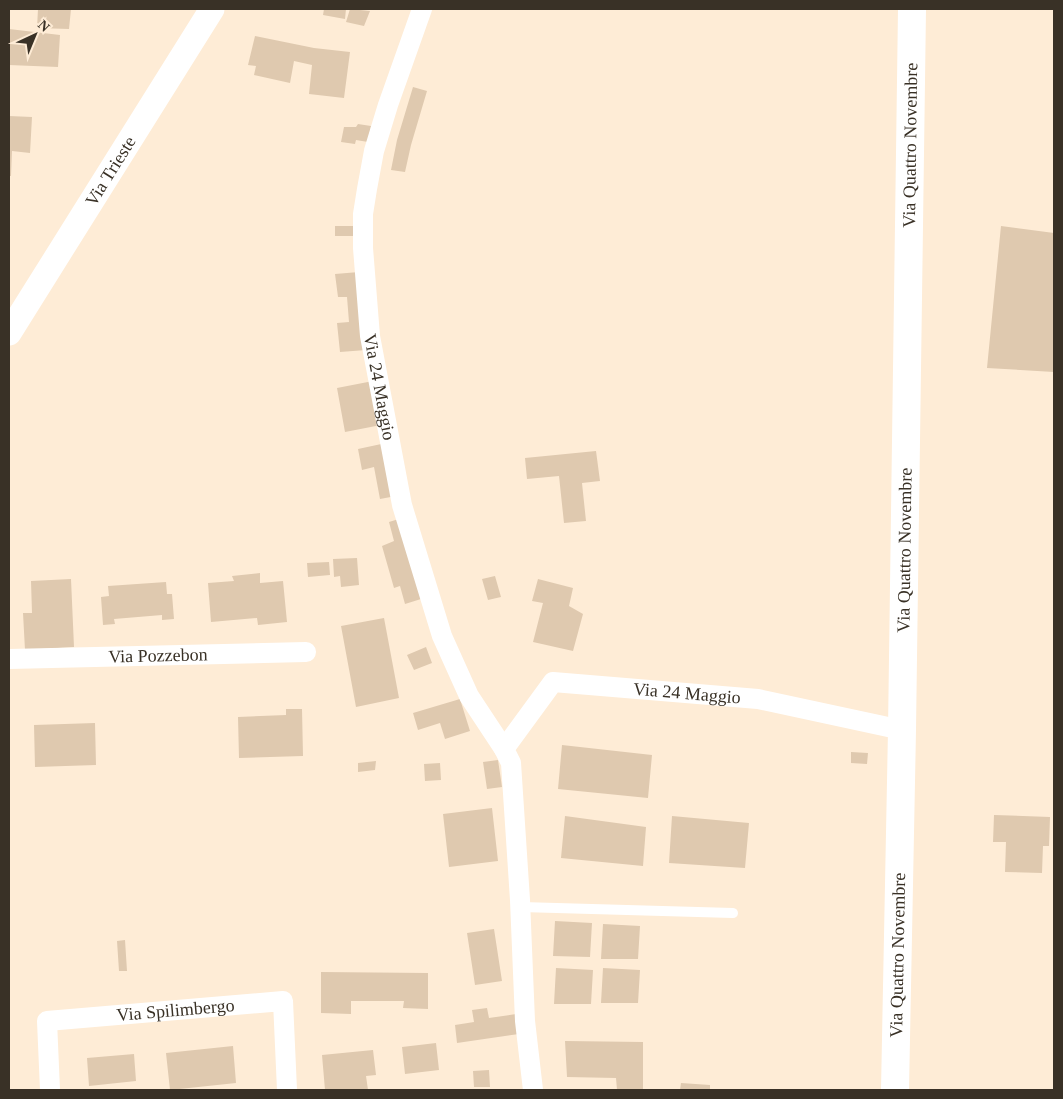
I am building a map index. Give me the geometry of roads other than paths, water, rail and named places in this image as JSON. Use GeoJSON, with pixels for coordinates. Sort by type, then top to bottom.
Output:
{"type":"FeatureCollection","features":[{"type":"Feature","properties":{"kind":"main road","name":"Via Quattro Novembre"},"geometry":{"type":"LineString","coordinates":[[895,1090],[912,9]]}},
{"type":"Feature","properties":{"kind":"street","name":"Via Trieste"},"geometry":{"type":"LineString","coordinates":[[9,333],[212,9]]}},
{"type":"Feature","properties":{"kind":"street","name":"Via 24 Maggio"},"geometry":{"type":"LineString","coordinates":[[422,9],[374,151],[363,214],[363,248],[370,336],[402,505],[442,636],[469,696],[504,749],[511,763],[521,907],[525,1021],[533,1090]]}},
{"type":"Feature","properties":{"kind":"street","name":"Via Pozzebon"},"geometry":{"type":"LineString","coordinates":[[9,659],[306,652]]}},
{"type":"Feature","properties":{"kind":"street","name":"Via 24 Maggio"},"geometry":{"type":"LineString","coordinates":[[504,749],[553,682],[758,699],[902,730]]}},
{"type":"Feature","properties":{"kind":"street","name":"Via Spilimbergo"},"geometry":{"type":"LineString","coordinates":[[50,1090],[47,1021],[283,1001],[287,1090]]}},
{"type":"Feature","properties":{"kind":"lane"},"geometry":{"type":"LineString","coordinates":[[521,907],[733,913]]}}]}
